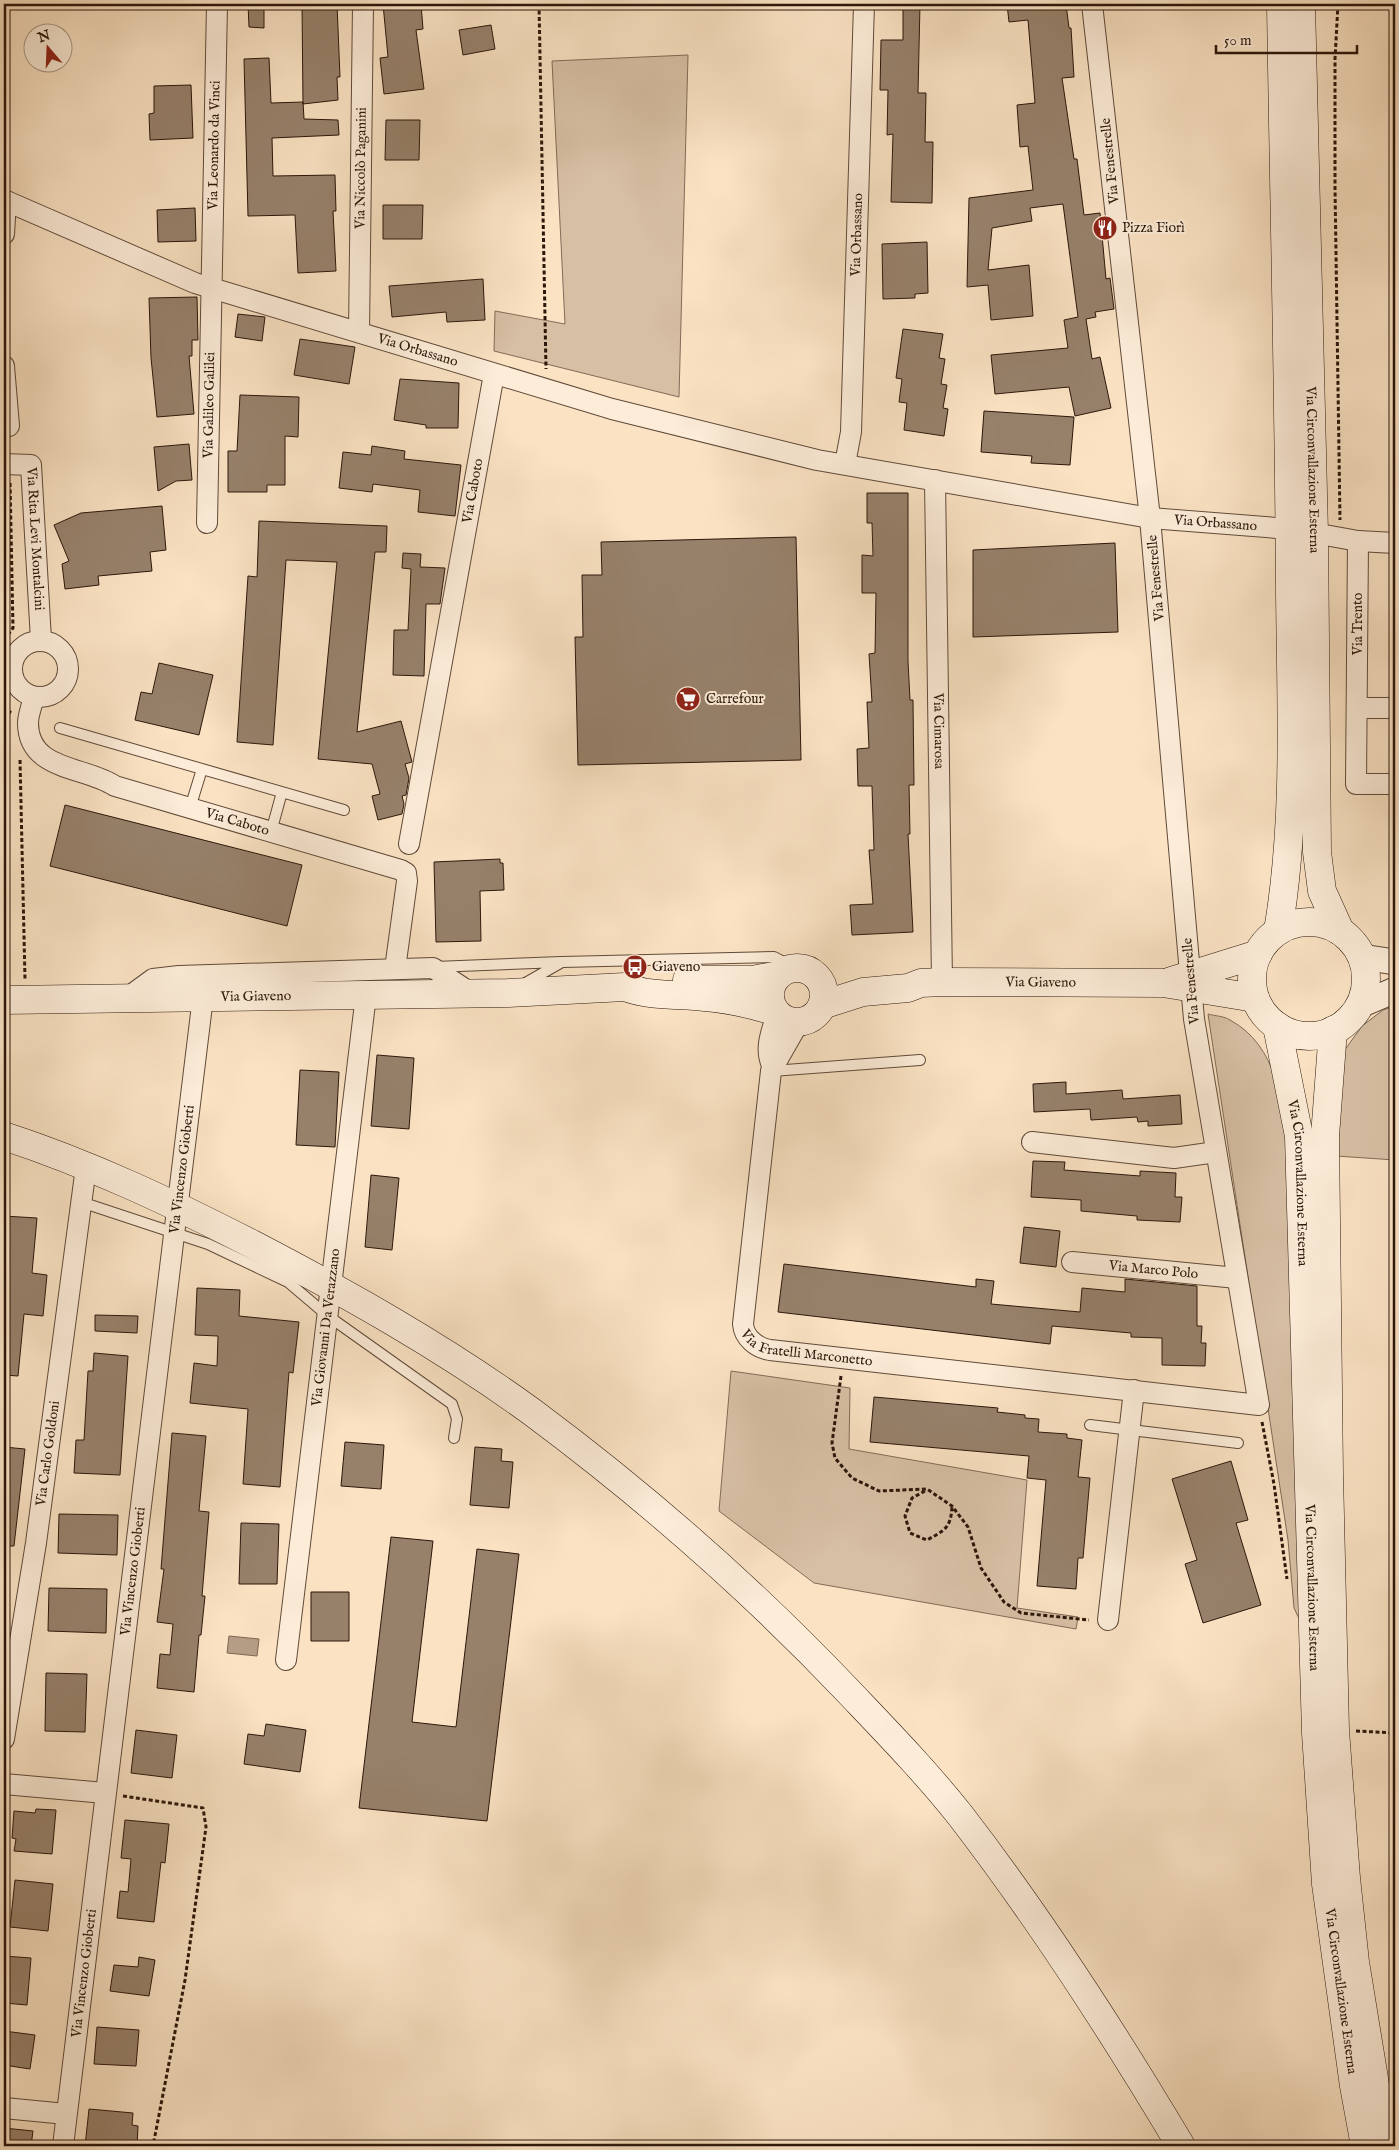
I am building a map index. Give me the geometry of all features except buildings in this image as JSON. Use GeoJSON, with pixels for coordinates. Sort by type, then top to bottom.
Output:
{"type":"FeatureCollection","features":[{"type":"Feature","properties":{"kind":"main road","name":"Via Circonvallazione Esterna"},"geometry":{"type":"LineString","coordinates":[[1281,4],[1316,852],[1322,891],[1340,931]]}},
{"type":"Feature","properties":{"kind":"main road","name":"Via Circonvallazione Esterna"},"geometry":{"type":"LineString","coordinates":[[1278,931],[1285,893],[1290,832],[1302,531],[1301,4]]}},
{"type":"Feature","properties":{"kind":"main road","name":"Via Circonvallazione Esterna"},"geometry":{"type":"LineString","coordinates":[[1298,923],[1319,923],[1340,931],[1352,942],[1362,957],[1366,980],[1360,1004],[1353,1016],[1333,1030],[1317,1035],[1298,1035],[1277,1026],[1266,1016],[1255,998],[1252,979],[1258,954],[1269,939],[1278,931],[1298,923]]}},
{"type":"Feature","properties":{"kind":"main road","name":"Via Giaveno"},"geometry":{"type":"LineString","coordinates":[[1191,982],[1258,954]]}},
{"type":"Feature","properties":{"kind":"main road","name":"Via Giaveno"},"geometry":{"type":"LineString","coordinates":[[15,1000],[508,993],[625,987],[640,980],[752,980],[796,973],[859,979],[909,977],[931,982],[1191,982],[1255,998]]}},
{"type":"Feature","properties":{"kind":"main road"},"geometry":{"type":"LineString","coordinates":[[796,973],[823,990],[822,1005],[812,1018],[783,1016],[770,991],[796,973]]}},
{"type":"Feature","properties":{"kind":"main road","name":"Via Giaveno"},"geometry":{"type":"LineString","coordinates":[[822,1005],[863,992],[908,988],[931,982]]}},
{"type":"Feature","properties":{"kind":"main road","name":"Via Giaveno"},"geometry":{"type":"LineString","coordinates":[[625,987],[640,993],[706,997],[744,1002],[783,1016]]}},
{"type":"Feature","properties":{"kind":"main road","name":"Via Circonvallazione Esterna"},"geometry":{"type":"LineString","coordinates":[[1277,1026],[1298,1136],[1316,1733],[1326,1884],[1354,2086],[1365,2146]]}},
{"type":"Feature","properties":{"kind":"main road","name":"Via Circonvallazione Esterna"},"geometry":{"type":"LineString","coordinates":[[1333,1030],[1325,1136],[1329,1474],[1336,1730],[1346,1878],[1355,1962],[1385,2146]]}},
{"type":"Feature","properties":{"kind":"main road"},"geometry":{"type":"LineString","coordinates":[[4,1136],[86,1167],[177,1206],[332,1287],[438,1350],[529,1410],[620,1480],[748,1589],[894,1739],[958,1813],[1019,1895],[1091,2000],[1181,2146]]}},
{"type":"Feature","properties":{"kind":"street","name":"Via Leonardo da Vinci"},"geometry":{"type":"LineString","coordinates":[[210,287],[217,4]]}},
{"type":"Feature","properties":{"kind":"street","name":"Via Niccolò Paganini"},"geometry":{"type":"LineString","coordinates":[[360,332],[363,4]]}},
{"type":"Feature","properties":{"kind":"street","name":"Via Orbassano"},"geometry":{"type":"LineString","coordinates":[[845,464],[851,432],[864,4]]}},
{"type":"Feature","properties":{"kind":"street","name":"Via Fenestrelle"},"geometry":{"type":"LineString","coordinates":[[1092,4],[1150,518],[1194,1019],[1259,1405]]}},
{"type":"Feature","properties":{"kind":"street","name":"Via Orbassano"},"geometry":{"type":"LineString","coordinates":[[5,201],[195,282],[494,374],[658,421],[816,460],[1150,518],[1302,531]]}},
{"type":"Feature","properties":{"kind":"street"},"geometry":{"type":"LineString","coordinates":[[4,234],[5,201]]}},
{"type":"Feature","properties":{"kind":"street","name":"Via Galileo Galilei"},"geometry":{"type":"LineString","coordinates":[[208,523],[210,287]]}},
{"type":"Feature","properties":{"kind":"street"},"geometry":{"type":"LineString","coordinates":[[4,366],[9,426]]}},
{"type":"Feature","properties":{"kind":"street","name":"Via Caboto"},"geometry":{"type":"LineString","coordinates":[[409,844],[494,374]]}},
{"type":"Feature","properties":{"kind":"street","name":"Via Rita Levi Montalcini"},"geometry":{"type":"LineString","coordinates":[[6,464],[31,464],[40,640]]}},
{"type":"Feature","properties":{"kind":"street","name":"Via Cimarosa"},"geometry":{"type":"LineString","coordinates":[[931,982],[935,480]]}},
{"type":"Feature","properties":{"kind":"street"},"geometry":{"type":"LineString","coordinates":[[1302,531],[1349,539],[1395,543]]}},
{"type":"Feature","properties":{"kind":"street","name":"Via Trento"},"geometry":{"type":"LineString","coordinates":[[1349,539],[1357,708],[1356,784],[1395,784]]}},
{"type":"Feature","properties":{"kind":"street"},"geometry":{"type":"LineString","coordinates":[[40,640],[52,643],[62,651],[67,662],[67,675],[62,686],[53,694],[34,697],[18,687],[7,669],[17,651],[28,643],[40,640]]}},
{"type":"Feature","properties":{"kind":"street","name":"Via Caboto"},"geometry":{"type":"LineString","coordinates":[[34,697],[28,723],[32,746],[52,763],[104,779],[115,786],[394,867],[406,873],[407,881],[395,969]]}},
{"type":"Feature","properties":{"kind":"street"},"geometry":{"type":"LineString","coordinates":[[1357,708],[1395,708]]}},
{"type":"Feature","properties":{"kind":"street"},"geometry":{"type":"LineString","coordinates":[[1362,957],[1395,962]]}},
{"type":"Feature","properties":{"kind":"street"},"geometry":{"type":"LineString","coordinates":[[127,998],[153,979],[179,976],[433,968],[471,993]]}},
{"type":"Feature","properties":{"kind":"street"},"geometry":{"type":"LineString","coordinates":[[1360,1004],[1395,990]]}},
{"type":"Feature","properties":{"kind":"street","name":"Via Giovanni Da Verazzano"},"geometry":{"type":"LineString","coordinates":[[286,1660],[366,995]]}},
{"type":"Feature","properties":{"kind":"street","name":"Via Vincenzo Gioberti"},"geometry":{"type":"LineString","coordinates":[[63,2146],[203,997]]}},
{"type":"Feature","properties":{"kind":"street","name":"Via Fratelli Marconetto"},"geometry":{"type":"LineString","coordinates":[[783,1016],[771,1033],[768,1057],[771,1068],[743,1330],[748,1338],[764,1349],[1259,1405]]}},
{"type":"Feature","properties":{"kind":"street"},"geometry":{"type":"LineString","coordinates":[[1032,1142],[1174,1158],[1216,1152]]}},
{"type":"Feature","properties":{"kind":"street","name":"Via Carlo Goldoni"},"geometry":{"type":"LineString","coordinates":[[4,1738],[36,1543],[86,1167]]}},
{"type":"Feature","properties":{"kind":"street","name":"Via Marco Polo"},"geometry":{"type":"LineString","coordinates":[[1072,1262],[1237,1278]]}},
{"type":"Feature","properties":{"kind":"street"},"geometry":{"type":"LineString","coordinates":[[1108,1620],[1134,1390]]}},
{"type":"Feature","properties":{"kind":"street"},"geometry":{"type":"LineString","coordinates":[[4,1784],[106,1793]]}},
{"type":"Feature","properties":{"kind":"street"},"geometry":{"type":"LineString","coordinates":[[4,2108],[66,2114]]}},
{"type":"Feature","properties":{"kind":"lane"},"geometry":{"type":"LineString","coordinates":[[60,728],[344,810]]}},
{"type":"Feature","properties":{"kind":"lane"},"geometry":{"type":"LineString","coordinates":[[190,808],[202,769]]}},
{"type":"Feature","properties":{"kind":"lane"},"geometry":{"type":"LineString","coordinates":[[271,832],[282,792]]}},
{"type":"Feature","properties":{"kind":"lane","name":"Via Giaveno"},"geometry":{"type":"LineString","coordinates":[[508,993],[562,962],[774,958],[796,973]]}},
{"type":"Feature","properties":{"kind":"lane"},"geometry":{"type":"LineString","coordinates":[[433,968],[562,962]]}},
{"type":"Feature","properties":{"kind":"lane"},"geometry":{"type":"LineString","coordinates":[[771,1068],[920,1060]]}},
{"type":"Feature","properties":{"kind":"lane"},"geometry":{"type":"LineString","coordinates":[[81,1202],[208,1244],[288,1282],[328,1316],[452,1404],[458,1419],[454,1438]]}},
{"type":"Feature","properties":{"kind":"lane"},"geometry":{"type":"LineString","coordinates":[[1090,1425],[1238,1443]]}},
{"type":"Feature","properties":{"kind":"path"},"geometry":{"type":"LineString","coordinates":[[539,4],[547,389]]}},
{"type":"Feature","properties":{"kind":"path"},"geometry":{"type":"LineString","coordinates":[[1338,4],[1335,59],[1335,187],[1349,539]]}},
{"type":"Feature","properties":{"kind":"path"},"geometry":{"type":"LineString","coordinates":[[4,640],[13,628],[6,464]]}},
{"type":"Feature","properties":{"kind":"path"},"geometry":{"type":"LineString","coordinates":[[15,1000],[21,761],[17,754]]}},
{"type":"Feature","properties":{"kind":"path"},"geometry":{"type":"LineString","coordinates":[[844,1358],[832,1443],[835,1458],[852,1478],[880,1490],[927,1489],[952,1506],[968,1526],[981,1568],[1004,1602],[1021,1613],[1073,1620],[1108,1620]]}},
{"type":"Feature","properties":{"kind":"path"},"geometry":{"type":"LineString","coordinates":[[1259,1405],[1274,1484],[1287,1581]]}},
{"type":"Feature","properties":{"kind":"path"},"geometry":{"type":"LineString","coordinates":[[927,1489],[912,1498],[905,1516],[910,1533],[927,1540],[945,1530],[951,1519],[952,1506]]}},
{"type":"Feature","properties":{"kind":"path"},"geometry":{"type":"LineString","coordinates":[[1336,1730],[1395,1733]]}},
{"type":"Feature","properties":{"kind":"path"},"geometry":{"type":"LineString","coordinates":[[106,1793],[204,1808],[206,1827],[185,1980],[153,2146]]}},
{"type":"Feature","properties":{"kind":"shaded area"},"geometry":{"type":"Polygon","coordinates":[[[688,55],[679,397],[494,351],[495,311],[565,324],[552,61],[688,55]]]}},
{"type":"Feature","properties":{"kind":"shaded area"},"geometry":{"type":"Polygon","coordinates":[[[1395,1006],[1395,1160],[1336,1156],[1344,1051],[1362,1026],[1383,1010],[1395,1006]]]}},
{"type":"Feature","properties":{"kind":"shaded area"},"geometry":{"type":"Polygon","coordinates":[[[1208,1014],[1230,1020],[1246,1031],[1259,1045],[1268,1060],[1275,1078],[1283,1114],[1287,1151],[1301,1623],[1294,1608],[1288,1540],[1208,1014]]]}},
{"type":"Feature","properties":{"kind":"shaded area"},"geometry":{"type":"Polygon","coordinates":[[[731,1371],[850,1388],[849,1449],[1027,1480],[1017,1608],[1078,1617],[1076,1629],[814,1583],[719,1511],[731,1371]]]}},
{"type":"Feature","properties":{"kind":"shaded area"},"geometry":{"type":"Polygon","coordinates":[[[229,1636],[259,1639],[257,1656],[227,1653],[229,1636]]]}},
{"type":"Feature","properties":{"kind":"place","name":"Pizza Fiorì"},"geometry":{"type":"Point","coordinates":[1105,228]}},
{"type":"Feature","properties":{"kind":"place","name":"Carrefour"},"geometry":{"type":"Point","coordinates":[688,699]}},
{"type":"Feature","properties":{"kind":"place","name":"Giaveno"},"geometry":{"type":"Point","coordinates":[635,967]}}]}
